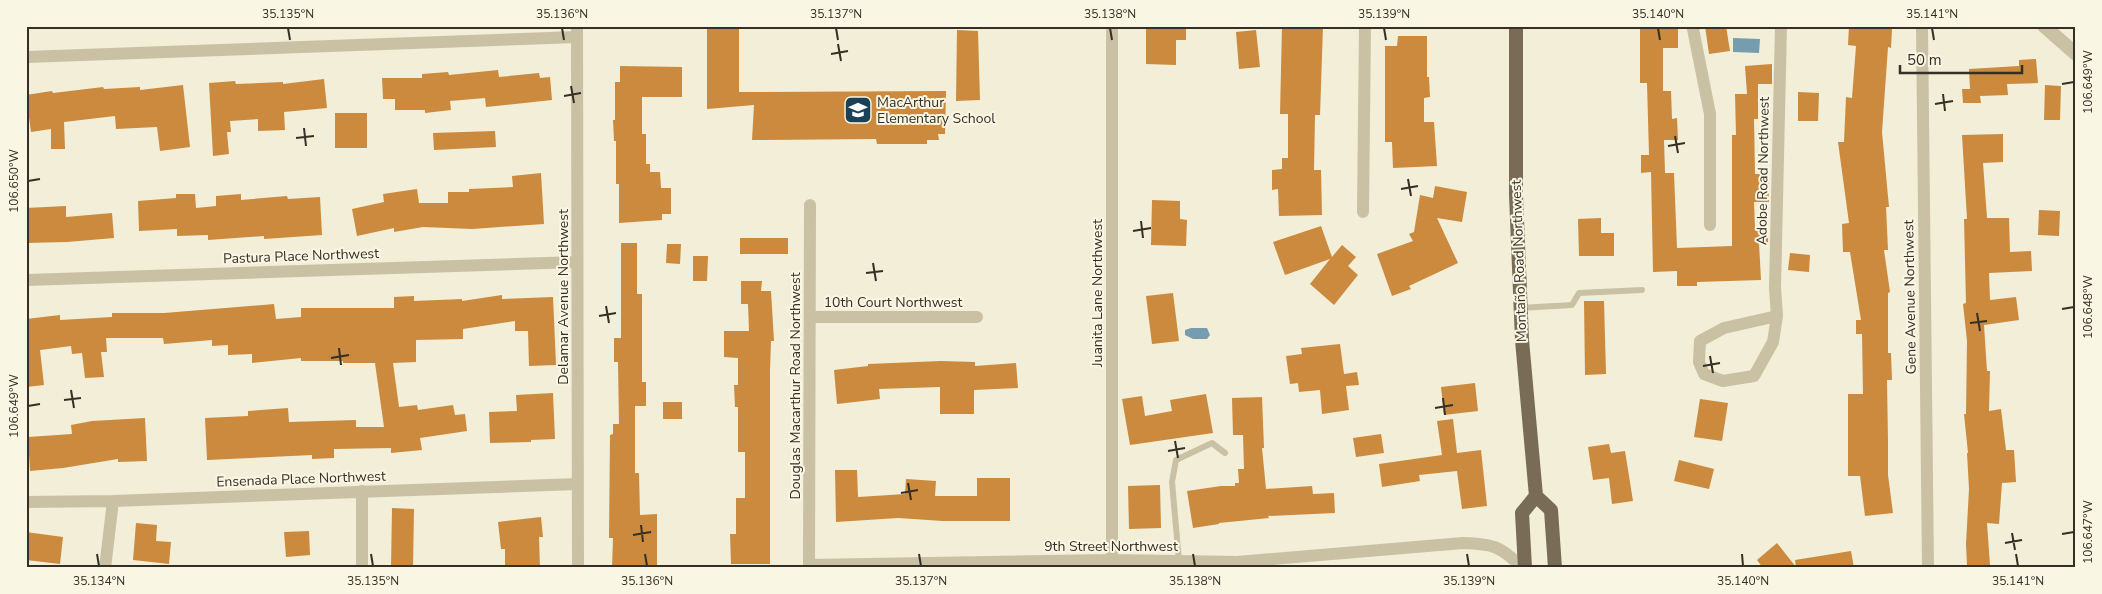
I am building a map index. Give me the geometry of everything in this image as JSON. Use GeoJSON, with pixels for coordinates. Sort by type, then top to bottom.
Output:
{"type":"FeatureCollection","features":[{"type":"Feature","properties":{"kind":"main road","name":"Montaño Road Northwest"},"geometry":{"type":"LineString","coordinates":[[1516,26],[1516,195],[1522,340],[1536,496]]}},
{"type":"Feature","properties":{"kind":"main road"},"geometry":{"type":"LineString","coordinates":[[1524,568],[1522,513],[1536,496],[1552,510],[1555,568]]}},
{"type":"Feature","properties":{"kind":"street","name":"Juanita Lane Northwest"},"geometry":{"type":"LineString","coordinates":[[1112,26],[1112,560]]}},
{"type":"Feature","properties":{"kind":"street"},"geometry":{"type":"LineString","coordinates":[[1363,212],[1365,26]]}},
{"type":"Feature","properties":{"kind":"street"},"geometry":{"type":"LineString","coordinates":[[1695,26],[1693,28],[1710,114],[1710,225]]}},
{"type":"Feature","properties":{"kind":"street","name":"Adobe Road Northwest"},"geometry":{"type":"LineString","coordinates":[[1777,316],[1724,328],[1700,341],[1698,362],[1704,374],[1723,381],[1754,376],[1773,342],[1777,316],[1775,288],[1781,26]]}},
{"type":"Feature","properties":{"kind":"street","name":"Gene Avenue Northwest"},"geometry":{"type":"LineString","coordinates":[[1922,26],[1928,568]]}},
{"type":"Feature","properties":{"kind":"street"},"geometry":{"type":"LineString","coordinates":[[2044,26],[2076,54]]}},
{"type":"Feature","properties":{"kind":"street"},"geometry":{"type":"LineString","coordinates":[[26,57],[577,32]]}},
{"type":"Feature","properties":{"kind":"street","name":"Delamar Avenue Northwest"},"geometry":{"type":"LineString","coordinates":[[577,32],[578,568]]}},
{"type":"Feature","properties":{"kind":"street","name":"Douglas Macarthur Road Northwest"},"geometry":{"type":"LineString","coordinates":[[809,566],[810,205]]}},
{"type":"Feature","properties":{"kind":"street","name":"Pastura Place Northwest"},"geometry":{"type":"LineString","coordinates":[[26,280],[577,262]]}},
{"type":"Feature","properties":{"kind":"street","name":"10th Court Northwest"},"geometry":{"type":"LineString","coordinates":[[810,317],[977,317]]}},
{"type":"Feature","properties":{"kind":"street","name":"Ensenada Place Northwest"},"geometry":{"type":"LineString","coordinates":[[26,502],[112,501],[577,484]]}},
{"type":"Feature","properties":{"kind":"street"},"geometry":{"type":"LineString","coordinates":[[362,491],[362,568]]}},
{"type":"Feature","properties":{"kind":"street"},"geometry":{"type":"LineString","coordinates":[[105,568],[112,501]]}},
{"type":"Feature","properties":{"kind":"street","name":"9th Street Northwest"},"geometry":{"type":"LineString","coordinates":[[809,566],[1112,560],[1237,562],[1463,543],[1490,543],[1510,555],[1524,568]]}},
{"type":"Feature","properties":{"kind":"lane"},"geometry":{"type":"LineString","coordinates":[[1521,308],[1572,305],[1579,293],[1642,290]]}},
{"type":"Feature","properties":{"kind":"lane"},"geometry":{"type":"LineString","coordinates":[[1179,561],[1172,482],[1176,460],[1212,443],[1225,453]]}},
{"type":"Feature","properties":{"kind":"water"},"geometry":{"type":"Polygon","coordinates":[[[1733,38],[1760,39],[1759,53],[1733,52],[1733,38]]]}},
{"type":"Feature","properties":{"kind":"water"},"geometry":{"type":"Polygon","coordinates":[[[1207,328],[1210,335],[1207,339],[1193,339],[1185,335],[1185,330],[1207,328]]]}},
{"type":"Feature","properties":{"kind":"building"},"geometry":{"type":"Polygon","coordinates":[[[707,26],[739,26],[739,92],[946,91],[945,134],[938,134],[939,140],[927,140],[927,144],[877,144],[876,139],[752,140],[754,105],[707,109],[707,26]]]}},
{"type":"Feature","properties":{"kind":"building"},"geometry":{"type":"Polygon","coordinates":[[[1146,26],[1186,26],[1186,40],[1176,40],[1176,65],[1146,64],[1146,26]]]}},
{"type":"Feature","properties":{"kind":"building"},"geometry":{"type":"Polygon","coordinates":[[[1282,26],[1323,26],[1320,115],[1315,115],[1314,170],[1321,170],[1322,215],[1279,216],[1278,189],[1272,190],[1272,170],[1282,169],[1282,158],[1288,158],[1288,114],[1280,114],[1282,26]]]}},
{"type":"Feature","properties":{"kind":"building"},"geometry":{"type":"Polygon","coordinates":[[[1640,26],[1678,26],[1678,48],[1663,48],[1663,91],[1671,91],[1672,119],[1677,118],[1678,140],[1664,140],[1665,173],[1674,173],[1677,248],[1732,246],[1732,135],[1736,135],[1735,94],[1747,94],[1745,66],[1772,64],[1772,84],[1758,84],[1758,119],[1754,119],[1755,174],[1768,174],[1769,202],[1754,202],[1755,227],[1768,227],[1768,243],[1759,243],[1761,280],[1697,282],[1697,286],[1677,286],[1677,271],[1653,272],[1651,172],[1641,173],[1641,155],[1649,155],[1647,83],[1640,83],[1640,26]]]}},
{"type":"Feature","properties":{"kind":"building"},"geometry":{"type":"Polygon","coordinates":[[[1705,26],[1726,26],[1730,51],[1709,54],[1705,26]]]}},
{"type":"Feature","properties":{"kind":"building"},"geometry":{"type":"Polygon","coordinates":[[[1849,26],[1882,26],[1882,28],[1892,29],[1891,48],[1888,47],[1882,132],[1889,207],[1886,207],[1888,250],[1884,250],[1890,292],[1888,293],[1888,353],[1891,353],[1892,380],[1887,380],[1888,475],[1893,513],[1865,516],[1860,476],[1848,476],[1848,394],[1863,394],[1862,334],[1856,334],[1856,320],[1861,320],[1850,252],[1843,252],[1842,224],[1849,223],[1838,142],[1844,142],[1846,97],[1852,98],[1856,46],[1848,45],[1849,26]]]}},
{"type":"Feature","properties":{"kind":"building"},"geometry":{"type":"Polygon","coordinates":[[[957,30],[978,31],[980,100],[956,101],[957,30]]]}},
{"type":"Feature","properties":{"kind":"building"},"geometry":{"type":"Polygon","coordinates":[[[1256,30],[1260,67],[1239,69],[1236,32],[1256,30]]]}},
{"type":"Feature","properties":{"kind":"building"},"geometry":{"type":"Polygon","coordinates":[[[1398,36],[1427,36],[1427,77],[1429,77],[1430,97],[1424,98],[1424,122],[1434,122],[1437,166],[1393,168],[1392,142],[1385,142],[1385,46],[1397,46],[1398,36]]]}},
{"type":"Feature","properties":{"kind":"building"},"geometry":{"type":"Polygon","coordinates":[[[2036,59],[2038,83],[2007,84],[2008,95],[1980,96],[1981,103],[1963,103],[1962,89],[1970,89],[1969,69],[2019,66],[2019,60],[2036,59]]]}},
{"type":"Feature","properties":{"kind":"building"},"geometry":{"type":"Polygon","coordinates":[[[620,66],[682,67],[682,97],[642,97],[642,134],[646,134],[646,164],[650,164],[650,172],[660,172],[661,188],[671,188],[671,214],[662,214],[662,220],[619,223],[619,184],[616,184],[616,141],[614,141],[613,120],[615,120],[615,82],[620,82],[620,66]]]}},
{"type":"Feature","properties":{"kind":"building"},"geometry":{"type":"Polygon","coordinates":[[[498,70],[499,77],[539,73],[540,78],[550,77],[552,100],[486,107],[485,98],[450,101],[451,110],[425,113],[425,110],[395,110],[395,99],[383,99],[382,78],[422,78],[422,74],[448,72],[449,75],[498,70]]]}},
{"type":"Feature","properties":{"kind":"building"},"geometry":{"type":"Polygon","coordinates":[[[324,79],[327,108],[284,112],[285,130],[258,131],[258,119],[230,121],[231,132],[227,132],[229,154],[213,156],[209,83],[235,81],[236,84],[283,82],[283,84],[324,79]]]}},
{"type":"Feature","properties":{"kind":"building"},"geometry":{"type":"Polygon","coordinates":[[[183,85],[190,147],[160,151],[157,127],[116,129],[115,116],[64,122],[65,149],[51,149],[51,129],[31,132],[26,95],[103,87],[104,89],[140,87],[140,90],[183,85]]]}},
{"type":"Feature","properties":{"kind":"building"},"geometry":{"type":"Polygon","coordinates":[[[2045,85],[2061,86],[2060,120],[2044,120],[2045,85]]]}},
{"type":"Feature","properties":{"kind":"building"},"geometry":{"type":"Polygon","coordinates":[[[1798,92],[1819,93],[1818,121],[1798,121],[1798,92]]]}},
{"type":"Feature","properties":{"kind":"building"},"geometry":{"type":"Polygon","coordinates":[[[335,113],[367,113],[367,148],[335,148],[335,113]]]}},
{"type":"Feature","properties":{"kind":"building"},"geometry":{"type":"Polygon","coordinates":[[[495,131],[496,147],[434,150],[433,133],[495,131]]]}},
{"type":"Feature","properties":{"kind":"building"},"geometry":{"type":"Polygon","coordinates":[[[2003,134],[2003,162],[1983,163],[1987,218],[2009,218],[2010,252],[2031,251],[2032,271],[1989,273],[1990,300],[2016,297],[2019,320],[1984,325],[1987,371],[1990,371],[1989,411],[2001,409],[2006,450],[2014,450],[2016,482],[2002,483],[1999,524],[1987,523],[1990,565],[1967,566],[1966,544],[1969,489],[1964,414],[1966,414],[1967,341],[1963,304],[1966,303],[1964,219],[1967,219],[1962,135],[2003,134]]]}},
{"type":"Feature","properties":{"kind":"building"},"geometry":{"type":"Polygon","coordinates":[[[541,173],[544,224],[472,229],[423,227],[394,232],[394,228],[357,236],[352,209],[384,202],[383,194],[417,189],[419,203],[448,203],[448,192],[469,192],[469,189],[513,187],[512,176],[541,173]]]}},
{"type":"Feature","properties":{"kind":"building"},"geometry":{"type":"Polygon","coordinates":[[[1435,186],[1467,192],[1462,222],[1437,218],[1458,263],[1409,286],[1411,289],[1392,296],[1377,254],[1413,241],[1409,234],[1414,232],[1420,195],[1433,198],[1435,186]]]}},
{"type":"Feature","properties":{"kind":"building"},"geometry":{"type":"Polygon","coordinates":[[[176,194],[195,194],[196,208],[216,206],[216,196],[241,194],[241,200],[287,196],[288,199],[320,197],[322,235],[264,239],[264,236],[208,240],[208,235],[177,236],[177,229],[139,231],[138,201],[176,198],[176,194]]]}},
{"type":"Feature","properties":{"kind":"building"},"geometry":{"type":"Polygon","coordinates":[[[1152,200],[1180,201],[1180,219],[1187,220],[1186,246],[1151,245],[1152,200]]]}},
{"type":"Feature","properties":{"kind":"building"},"geometry":{"type":"Polygon","coordinates":[[[66,206],[66,217],[112,213],[114,238],[26,243],[26,208],[66,206]]]}},
{"type":"Feature","properties":{"kind":"building"},"geometry":{"type":"Polygon","coordinates":[[[2039,210],[2060,211],[2059,236],[2038,235],[2039,210]]]}},
{"type":"Feature","properties":{"kind":"building"},"geometry":{"type":"Polygon","coordinates":[[[1601,218],[1601,233],[1614,233],[1614,256],[1579,256],[1578,219],[1601,218]]]}},
{"type":"Feature","properties":{"kind":"building"},"geometry":{"type":"Polygon","coordinates":[[[1321,226],[1332,257],[1342,245],[1356,257],[1348,266],[1358,275],[1334,305],[1310,284],[1330,259],[1285,275],[1273,242],[1321,226]]]}},
{"type":"Feature","properties":{"kind":"building"},"geometry":{"type":"Polygon","coordinates":[[[740,238],[788,238],[788,254],[740,254],[740,238]]]}},
{"type":"Feature","properties":{"kind":"building"},"geometry":{"type":"Polygon","coordinates":[[[621,243],[637,243],[637,294],[642,294],[642,382],[646,382],[646,406],[635,406],[635,473],[639,473],[640,515],[657,514],[657,568],[612,568],[613,538],[609,538],[610,435],[613,434],[613,424],[619,424],[618,362],[614,362],[614,338],[621,338],[621,243]]]}},
{"type":"Feature","properties":{"kind":"building"},"geometry":{"type":"Polygon","coordinates":[[[667,244],[681,244],[680,264],[666,263],[667,244]]]}},
{"type":"Feature","properties":{"kind":"building"},"geometry":{"type":"Polygon","coordinates":[[[1790,253],[1810,255],[1809,272],[1788,270],[1790,253]]]}},
{"type":"Feature","properties":{"kind":"building"},"geometry":{"type":"Polygon","coordinates":[[[693,256],[708,256],[707,281],[693,281],[693,256]]]}},
{"type":"Feature","properties":{"kind":"building"},"geometry":{"type":"Polygon","coordinates":[[[741,281],[762,281],[761,291],[771,291],[774,341],[771,341],[770,371],[770,564],[731,564],[730,534],[736,534],[736,498],[745,498],[745,452],[738,452],[738,407],[735,407],[734,385],[738,385],[738,358],[724,357],[724,331],[749,331],[748,304],[741,304],[741,281]]]}},
{"type":"Feature","properties":{"kind":"building"},"geometry":{"type":"Polygon","coordinates":[[[1173,293],[1179,341],[1152,344],[1146,296],[1173,293]]]}},
{"type":"Feature","properties":{"kind":"building"},"geometry":{"type":"Polygon","coordinates":[[[502,295],[502,299],[553,297],[556,365],[529,366],[528,331],[515,331],[515,321],[463,329],[463,339],[416,340],[416,362],[393,363],[399,407],[417,405],[418,410],[453,405],[455,415],[465,414],[467,431],[420,438],[422,450],[391,453],[391,448],[334,449],[334,458],[312,459],[312,455],[207,460],[205,418],[248,416],[248,411],[288,408],[289,422],[356,420],[356,427],[384,427],[375,363],[301,361],[301,358],[252,363],[252,354],[228,355],[228,345],[212,346],[212,340],[164,344],[163,338],[106,338],[107,352],[101,352],[104,377],[85,378],[82,353],[72,354],[71,346],[40,350],[44,385],[26,387],[26,319],[60,315],[60,320],[112,317],[112,313],[164,313],[274,304],[276,319],[301,317],[301,308],[394,308],[394,297],[414,296],[414,301],[462,299],[462,301],[502,295]]]}},
{"type":"Feature","properties":{"kind":"building"},"geometry":{"type":"Polygon","coordinates":[[[1584,301],[1604,301],[1606,374],[1585,375],[1584,301]]]}},
{"type":"Feature","properties":{"kind":"building"},"geometry":{"type":"Polygon","coordinates":[[[1340,344],[1344,374],[1357,372],[1359,385],[1346,386],[1349,410],[1322,414],[1320,390],[1299,392],[1298,383],[1290,384],[1286,356],[1302,354],[1301,348],[1340,344]]]}},
{"type":"Feature","properties":{"kind":"building"},"geometry":{"type":"Polygon","coordinates":[[[941,361],[975,362],[975,366],[1016,363],[1018,388],[974,390],[974,414],[940,414],[940,387],[879,389],[880,399],[837,404],[834,370],[868,366],[868,364],[941,361]]]}},
{"type":"Feature","properties":{"kind":"building"},"geometry":{"type":"Polygon","coordinates":[[[1475,383],[1478,411],[1444,415],[1441,387],[1475,383]]]}},
{"type":"Feature","properties":{"kind":"building"},"geometry":{"type":"Polygon","coordinates":[[[553,393],[555,439],[531,440],[531,442],[490,443],[489,412],[517,411],[516,395],[553,393]]]}},
{"type":"Feature","properties":{"kind":"building"},"geometry":{"type":"Polygon","coordinates":[[[1206,394],[1213,433],[1130,445],[1122,399],[1142,396],[1145,416],[1172,411],[1170,400],[1206,394]]]}},
{"type":"Feature","properties":{"kind":"building"},"geometry":{"type":"Polygon","coordinates":[[[1262,397],[1264,448],[1262,448],[1266,489],[1312,486],[1313,494],[1334,493],[1335,513],[1268,516],[1269,518],[1219,523],[1193,528],[1187,491],[1235,486],[1235,483],[1239,483],[1238,469],[1244,469],[1243,435],[1233,435],[1232,398],[1262,397]]]}},
{"type":"Feature","properties":{"kind":"building"},"geometry":{"type":"Polygon","coordinates":[[[1700,399],[1728,403],[1722,441],[1694,437],[1700,399]]]}},
{"type":"Feature","properties":{"kind":"building"},"geometry":{"type":"Polygon","coordinates":[[[663,402],[682,402],[682,419],[663,419],[663,402]]]}},
{"type":"Feature","properties":{"kind":"building"},"geometry":{"type":"Polygon","coordinates":[[[145,418],[147,461],[118,462],[118,459],[30,471],[28,437],[72,434],[71,425],[92,421],[145,418]]]}},
{"type":"Feature","properties":{"kind":"building"},"geometry":{"type":"Polygon","coordinates":[[[1453,419],[1457,453],[1481,450],[1487,506],[1462,509],[1457,471],[1419,475],[1420,481],[1382,487],[1379,464],[1442,455],[1437,421],[1453,419]]]}},
{"type":"Feature","properties":{"kind":"building"},"geometry":{"type":"Polygon","coordinates":[[[1381,434],[1384,453],[1356,457],[1353,438],[1381,434]]]}},
{"type":"Feature","properties":{"kind":"building"},"geometry":{"type":"Polygon","coordinates":[[[1609,444],[1611,453],[1625,451],[1633,501],[1612,504],[1609,478],[1593,480],[1588,447],[1609,444]]]}},
{"type":"Feature","properties":{"kind":"building"},"geometry":{"type":"Polygon","coordinates":[[[1679,460],[1714,469],[1709,489],[1674,481],[1679,460]]]}},
{"type":"Feature","properties":{"kind":"building"},"geometry":{"type":"Polygon","coordinates":[[[835,470],[857,470],[858,497],[905,494],[906,479],[936,481],[935,496],[977,496],[977,478],[1010,478],[1010,521],[943,521],[898,518],[836,522],[835,470]]]}},
{"type":"Feature","properties":{"kind":"building"},"geometry":{"type":"Polygon","coordinates":[[[1160,485],[1161,528],[1129,529],[1128,486],[1160,485]]]}},
{"type":"Feature","properties":{"kind":"building"},"geometry":{"type":"Polygon","coordinates":[[[392,508],[414,509],[413,568],[391,568],[392,508]]]}},
{"type":"Feature","properties":{"kind":"building"},"geometry":{"type":"Polygon","coordinates":[[[541,517],[543,537],[539,537],[540,568],[505,568],[505,549],[501,549],[498,522],[541,517]]]}},
{"type":"Feature","properties":{"kind":"building"},"geometry":{"type":"Polygon","coordinates":[[[136,523],[157,525],[156,541],[171,542],[169,564],[133,560],[136,523]]]}},
{"type":"Feature","properties":{"kind":"building"},"geometry":{"type":"Polygon","coordinates":[[[309,531],[310,555],[286,557],[284,532],[309,531]]]}},
{"type":"Feature","properties":{"kind":"building"},"geometry":{"type":"Polygon","coordinates":[[[26,532],[63,537],[60,564],[26,560],[26,532]]]}},
{"type":"Feature","properties":{"kind":"building"},"geometry":{"type":"Polygon","coordinates":[[[1777,543],[1796,567],[1795,560],[1851,551],[1854,568],[1763,568],[1757,560],[1777,543]]]}},
{"type":"Feature","properties":{"kind":"place","name":"MacArthur Elementary School"},"geometry":{"type":"Point","coordinates":[858,110]}}]}
